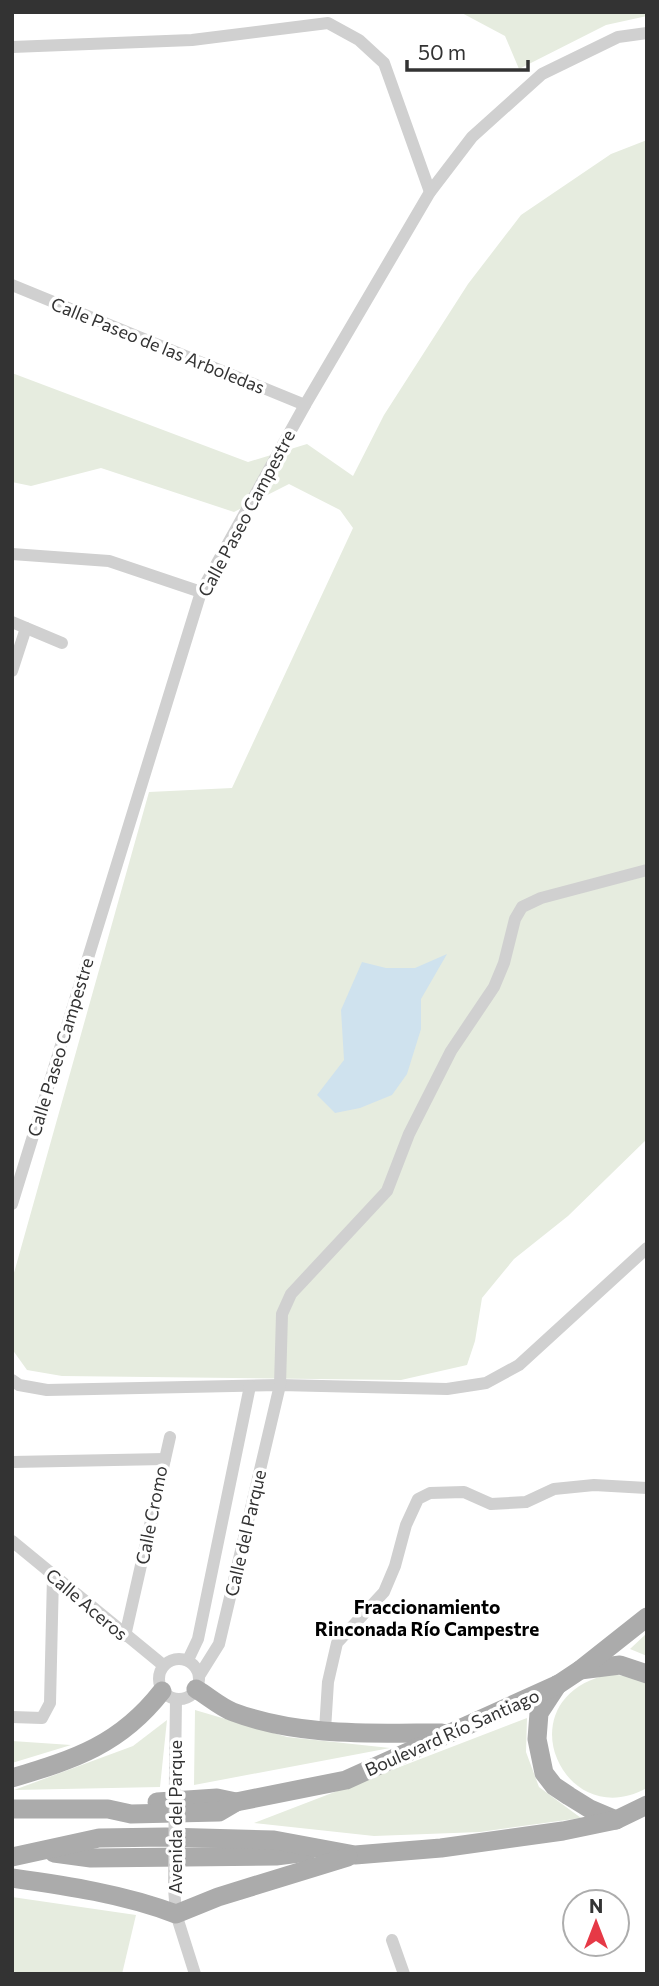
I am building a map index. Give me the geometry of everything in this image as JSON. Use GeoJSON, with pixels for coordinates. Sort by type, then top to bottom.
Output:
{"type":"FeatureCollection","features":[{"type":"Feature","properties":{"kind":"main road","name":"Boulevard Río Santiago"},"geometry":{"type":"LineString","coordinates":[[12,1809],[108,1809],[131,1814],[219,1812],[236,1802],[346,1780],[559,1684],[647,1617]]}},
{"type":"Feature","properties":{"kind":"main road"},"geometry":{"type":"LineString","coordinates":[[580,1670],[620,1665],[647,1674]]}},
{"type":"Feature","properties":{"kind":"main road"},"geometry":{"type":"LineString","coordinates":[[198,1683],[230,1711],[293,1727],[325,1731],[450,1733]]}},
{"type":"Feature","properties":{"kind":"main road"},"geometry":{"type":"LineString","coordinates":[[559,1684],[539,1713],[537,1739],[544,1773],[554,1786],[569,1796],[616,1820]]}},
{"type":"Feature","properties":{"kind":"main road"},"geometry":{"type":"LineString","coordinates":[[12,1778],[71,1760],[102,1746],[169,1695]]}},
{"type":"Feature","properties":{"kind":"main road"},"geometry":{"type":"LineString","coordinates":[[12,1878],[97,1891],[176,1914],[218,1897],[355,1855],[440,1848],[563,1831],[616,1820],[647,1805]]}},
{"type":"Feature","properties":{"kind":"main road"},"geometry":{"type":"LineString","coordinates":[[12,1857],[43,1852],[91,1858],[276,1856],[323,1850],[355,1855]]}},
{"type":"Feature","properties":{"kind":"street"},"geometry":{"type":"LineString","coordinates":[[12,47],[192,40],[328,23],[359,40],[384,63],[430,192]]}},
{"type":"Feature","properties":{"kind":"street","name":"Calle Paseo Campestre"},"geometry":{"type":"LineString","coordinates":[[12,1204],[201,592],[305,405],[430,192],[472,137],[542,74],[618,37],[647,33]]}},
{"type":"Feature","properties":{"kind":"street","name":"Calle Paseo de las Arboledas"},"geometry":{"type":"LineString","coordinates":[[12,285],[305,405]]}},
{"type":"Feature","properties":{"kind":"street"},"geometry":{"type":"LineString","coordinates":[[12,554],[109,561],[201,592]]}},
{"type":"Feature","properties":{"kind":"street"},"geometry":{"type":"LineString","coordinates":[[12,622],[62,643]]}},
{"type":"Feature","properties":{"kind":"street"},"geometry":{"type":"LineString","coordinates":[[12,671],[26,628]]}},
{"type":"Feature","properties":{"kind":"street","name":"Calle del Parque"},"geometry":{"type":"LineString","coordinates":[[198,1683],[219,1644],[280,1385],[282,1314],[290,1294],[387,1191],[409,1134],[451,1051],[494,987],[504,963],[514,919],[522,906],[541,898],[647,870]]}},
{"type":"Feature","properties":{"kind":"street"},"geometry":{"type":"LineString","coordinates":[[12,1380],[47,1390],[280,1385],[447,1389],[486,1383],[519,1365],[647,1248]]}},
{"type":"Feature","properties":{"kind":"street","name":"Calle del Parque"},"geometry":{"type":"LineString","coordinates":[[187,1660],[198,1639],[250,1386]]}},
{"type":"Feature","properties":{"kind":"street"},"geometry":{"type":"LineString","coordinates":[[165,1459],[170,1437]]}},
{"type":"Feature","properties":{"kind":"street","name":"Calle Cromo"},"geometry":{"type":"LineString","coordinates":[[12,1462],[165,1459],[125,1636]]}},
{"type":"Feature","properties":{"kind":"street"},"geometry":{"type":"LineString","coordinates":[[325,1731],[328,1682],[337,1643],[384,1592],[395,1566],[406,1525],[418,1499],[430,1493],[464,1492],[491,1504],[526,1502],[554,1489],[594,1485],[647,1488]]}},
{"type":"Feature","properties":{"kind":"street"},"geometry":{"type":"LineString","coordinates":[[226,1502],[250,1508]]}},
{"type":"Feature","properties":{"kind":"street","name":"Calle Aceros"},"geometry":{"type":"LineString","coordinates":[[12,1541],[163,1665]]}},
{"type":"Feature","properties":{"kind":"street"},"geometry":{"type":"LineString","coordinates":[[12,1717],[42,1718],[50,1703],[53,1576]]}},
{"type":"Feature","properties":{"kind":"street"},"geometry":{"type":"LineString","coordinates":[[174,1658],[187,1660],[193,1664],[198,1683],[184,1698],[169,1695],[158,1678],[163,1665],[174,1658]]}},
{"type":"Feature","properties":{"kind":"street","name":"Avenida del Parque"},"geometry":{"type":"LineString","coordinates":[[169,1695],[175,1772],[176,1914],[195,1974]]}},
{"type":"Feature","properties":{"kind":"street"},"geometry":{"type":"LineString","coordinates":[[392,1940],[404,1974]]}},
{"type":"Feature","properties":{"kind":"shaded area"},"geometry":{"type":"Polygon","coordinates":[[[460,12],[647,12],[647,16],[606,25],[519,69],[505,36],[460,12]]]}},
{"type":"Feature","properties":{"kind":"shaded area"},"geometry":{"type":"Polygon","coordinates":[[[647,140],[647,1139],[568,1216],[514,1259],[482,1298],[475,1341],[467,1365],[401,1380],[62,1376],[27,1370],[12,1349],[12,1280],[149,792],[232,788],[353,528],[340,510],[289,484],[234,512],[101,468],[31,486],[12,482],[12,373],[248,462],[307,444],[353,476],[384,415],[468,284],[521,215],[611,154],[647,140]]]}},
{"type":"Feature","properties":{"kind":"shaded area"},"geometry":{"type":"Polygon","coordinates":[[[647,1633],[647,1656],[630,1649],[647,1633]]]}},
{"type":"Feature","properties":{"kind":"shaded area"},"geometry":{"type":"Polygon","coordinates":[[[611,1674],[631,1677],[647,1684],[647,1788],[617,1797],[590,1793],[570,1778],[556,1757],[552,1732],[559,1708],[578,1687],[611,1674]]]}},
{"type":"Feature","properties":{"kind":"shaded area"},"geometry":{"type":"Polygon","coordinates":[[[195,1710],[287,1737],[390,1748],[194,1785],[195,1710]]]}},
{"type":"Feature","properties":{"kind":"shaded area"},"geometry":{"type":"Polygon","coordinates":[[[527,1718],[526,1752],[539,1787],[581,1818],[480,1832],[374,1836],[254,1823],[527,1718]]]}},
{"type":"Feature","properties":{"kind":"shaded area"},"geometry":{"type":"Polygon","coordinates":[[[167,1720],[160,1787],[14,1790],[133,1746],[167,1720]]]}},
{"type":"Feature","properties":{"kind":"shaded area"},"geometry":{"type":"Polygon","coordinates":[[[12,1741],[71,1745],[12,1763],[12,1741]]]}},
{"type":"Feature","properties":{"kind":"shaded area"},"geometry":{"type":"Polygon","coordinates":[[[12,1897],[136,1915],[122,1974],[12,1974],[12,1897]]]}},
{"type":"Feature","properties":{"kind":"water"},"geometry":{"type":"Polygon","coordinates":[[[447,954],[421,999],[421,1029],[407,1074],[392,1095],[360,1108],[335,1113],[317,1095],[344,1060],[341,1010],[362,962],[386,968],[415,968],[447,954]]]}},
{"type":"Feature","properties":{"kind":"district","name":"Fraccionamiento Rinconada Río Campestre"},"geometry":{"type":"Point","coordinates":[427,1617]}}]}
